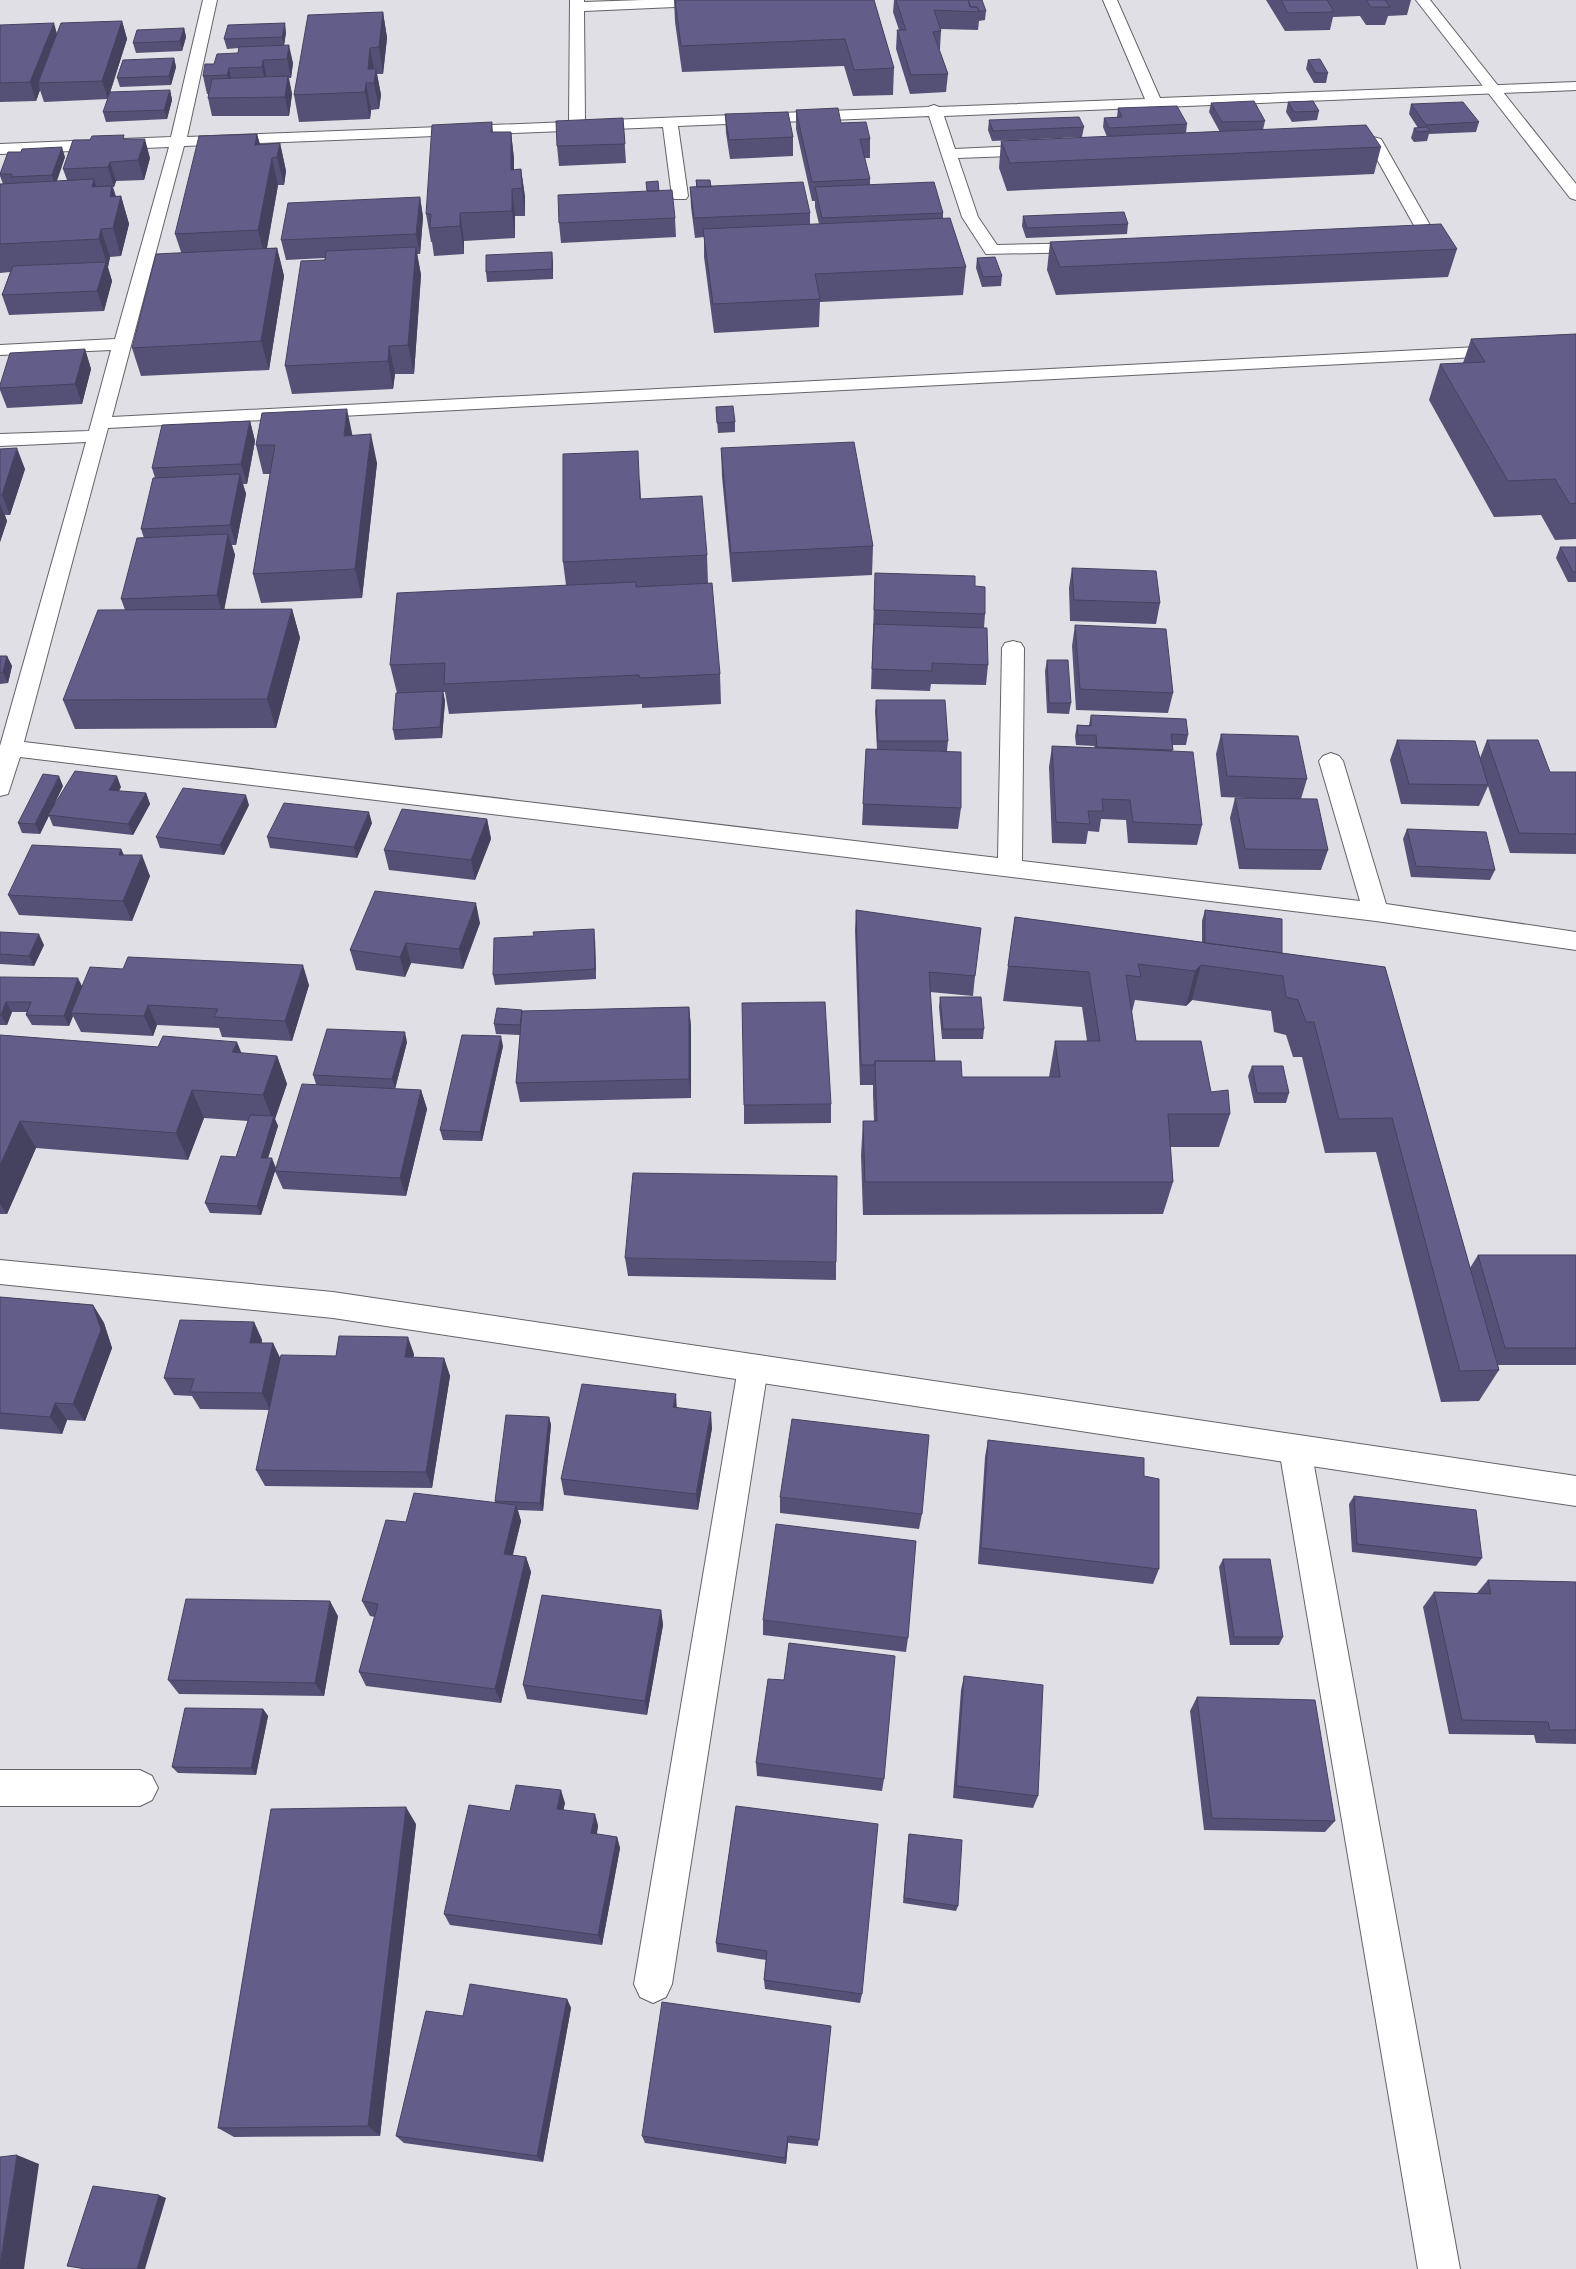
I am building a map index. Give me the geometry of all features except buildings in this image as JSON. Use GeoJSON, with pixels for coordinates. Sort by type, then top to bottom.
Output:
{"type":"FeatureCollection","features":[{"type":"Feature","properties":{"kind":"street"},"geometry":{"type":"LineString","coordinates":[[0,788],[178,141],[210,0]]}},
{"type":"Feature","properties":{"kind":"street"},"geometry":{"type":"LineString","coordinates":[[577,124],[577,4],[743,0]]}},
{"type":"Feature","properties":{"kind":"street"},"geometry":{"type":"LineString","coordinates":[[1110,0],[1154,101]]}},
{"type":"Feature","properties":{"kind":"street"},"geometry":{"type":"LineString","coordinates":[[1424,0],[1576,195]]}},
{"type":"Feature","properties":{"kind":"street"},"geometry":{"type":"LineString","coordinates":[[0,149],[577,124],[1576,86]]}},
{"type":"Feature","properties":{"kind":"street"},"geometry":{"type":"LineString","coordinates":[[934,110],[970,218],[992,250],[1100,246]]}},
{"type":"Feature","properties":{"kind":"street"},"geometry":{"type":"LineString","coordinates":[[670,121],[680,196]]}},
{"type":"Feature","properties":{"kind":"street"},"geometry":{"type":"LineString","coordinates":[[1335,137],[1355,136],[1375,142],[1427,234],[1388,235]]}},
{"type":"Feature","properties":{"kind":"street"},"geometry":{"type":"LineString","coordinates":[[948,154],[1057,149]]}},
{"type":"Feature","properties":{"kind":"street"},"geometry":{"type":"LineString","coordinates":[[0,350],[122,344]]}},
{"type":"Feature","properties":{"kind":"street"},"geometry":{"type":"LineString","coordinates":[[0,440],[98,430],[1576,347]]}},
{"type":"Feature","properties":{"kind":"street"},"geometry":{"type":"LineString","coordinates":[[1010,868],[1013,648]]}},
{"type":"Feature","properties":{"kind":"street"},"geometry":{"type":"LineString","coordinates":[[11,748],[1376,912],[1576,941]]}},
{"type":"Feature","properties":{"kind":"street"},"geometry":{"type":"LineString","coordinates":[[1331,761],[1376,912]]}},
{"type":"Feature","properties":{"kind":"street"},"geometry":{"type":"LineString","coordinates":[[0,1272],[333,1305],[1576,1491]]}},
{"type":"Feature","properties":{"kind":"street"},"geometry":{"type":"LineString","coordinates":[[653,1984],[753,1368]]}},
{"type":"Feature","properties":{"kind":"street"},"geometry":{"type":"LineString","coordinates":[[1295,1449],[1439,2269]]}},
{"type":"Feature","properties":{"kind":"street"},"geometry":{"type":"LineString","coordinates":[[0,1788],[140,1788]]}}]}
